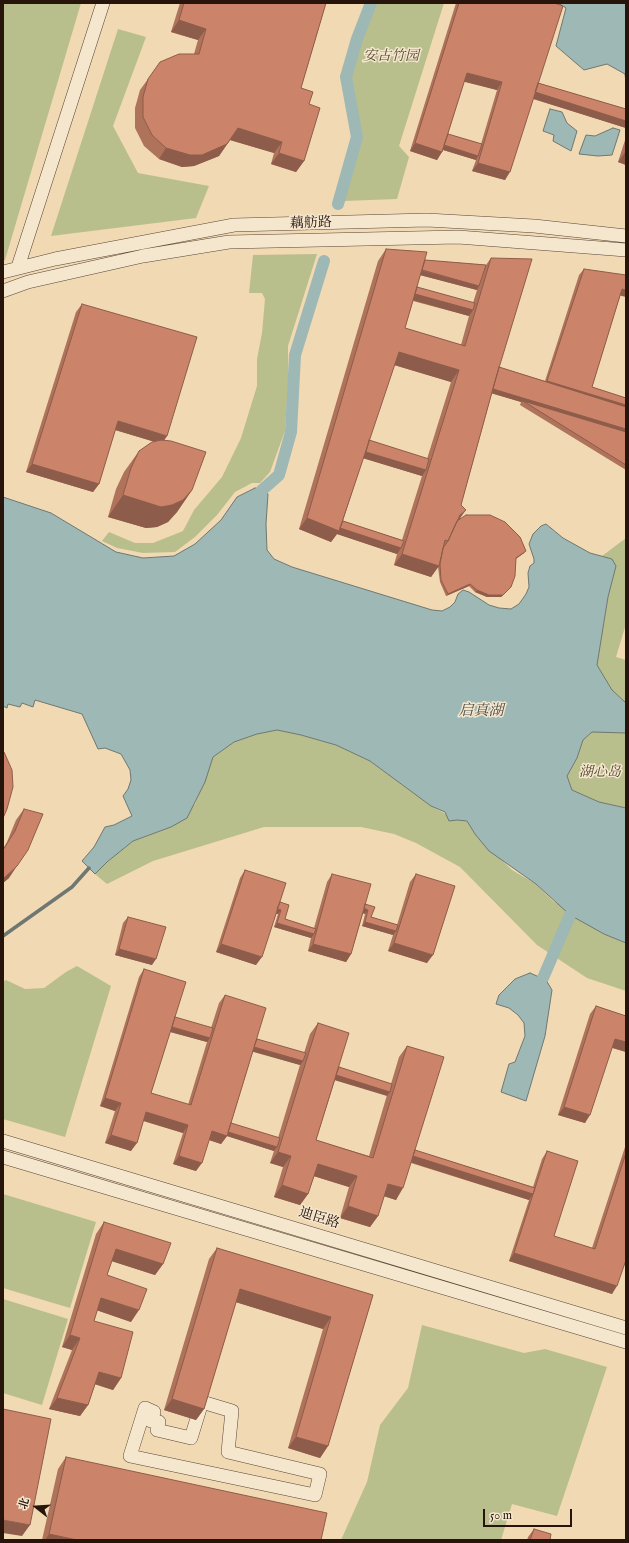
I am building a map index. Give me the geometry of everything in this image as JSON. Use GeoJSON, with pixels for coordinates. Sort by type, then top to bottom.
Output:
{"type":"FeatureCollection","features":[{"type":"Feature","properties":{"kind":"street"},"geometry":{"type":"LineString","coordinates":[[18,267],[103,3]]}},
{"type":"Feature","properties":{"kind":"street","name":"藕舫路"},"geometry":{"type":"LineString","coordinates":[[3,272],[18,267],[234,225],[427,220],[534,226],[626,236]]}},
{"type":"Feature","properties":{"kind":"street","name":"藕舫路"},"geometry":{"type":"LineString","coordinates":[[3,291],[28,282],[143,256],[229,242],[458,237],[626,250]]}},
{"type":"Feature","properties":{"kind":"street","name":"迪臣路"},"geometry":{"type":"LineString","coordinates":[[3,1141],[626,1328]]}},
{"type":"Feature","properties":{"kind":"street"},"geometry":{"type":"LineString","coordinates":[[3,1157],[626,1342]]}},
{"type":"Feature","properties":{"kind":"street"},"geometry":{"type":"LineString","coordinates":[[202,1402],[232,1411],[228,1452],[320,1474],[315,1495],[130,1456],[145,1408],[154,1412],[151,1421],[159,1422],[157,1430],[191,1438],[202,1402]]}},
{"type":"Feature","properties":{"kind":"green space"},"geometry":{"type":"Polygon","coordinates":[[[3,3],[81,3],[5,260],[3,261],[3,3]]]}},
{"type":"Feature","properties":{"kind":"green space","name":"安古竹园"},"geometry":{"type":"Polygon","coordinates":[[[376,3],[444,3],[399,146],[409,157],[397,199],[344,201],[362,138],[350,78],[361,41],[376,3]]]}},
{"type":"Feature","properties":{"kind":"green space"},"geometry":{"type":"Polygon","coordinates":[[[118,29],[146,37],[113,126],[138,173],[209,186],[196,218],[51,236],[118,29]]]}},
{"type":"Feature","properties":{"kind":"green space"},"geometry":{"type":"Polygon","coordinates":[[[317,254],[288,346],[288,386],[285,431],[270,472],[260,483],[252,483],[235,492],[217,515],[195,537],[175,552],[143,553],[117,548],[102,541],[109,532],[135,543],[153,543],[183,531],[194,510],[222,477],[241,438],[257,386],[257,359],[262,333],[265,299],[262,293],[249,293],[253,255],[317,254]]]}},
{"type":"Feature","properties":{"kind":"green space"},"geometry":{"type":"Polygon","coordinates":[[[626,538],[626,624],[616,657],[626,660],[626,703],[612,690],[597,665],[608,597],[616,566],[612,559],[602,556],[626,538]]]}},
{"type":"Feature","properties":{"kind":"green space"},"geometry":{"type":"Polygon","coordinates":[[[277,730],[336,745],[370,761],[431,806],[457,820],[467,821],[475,834],[512,870],[536,884],[553,901],[604,934],[626,943],[626,991],[587,978],[537,945],[460,867],[416,843],[394,834],[361,827],[264,827],[153,861],[107,884],[95,874],[133,841],[171,827],[195,804],[213,757],[234,742],[257,734],[277,730]]]}},
{"type":"Feature","properties":{"kind":"green space","name":"湖心岛"},"geometry":{"type":"Polygon","coordinates":[[[605,731],[626,733],[626,808],[599,802],[572,790],[567,776],[577,758],[583,740],[592,732],[605,731]]]}},
{"type":"Feature","properties":{"kind":"green space"},"geometry":{"type":"Polygon","coordinates":[[[77,966],[111,986],[65,1137],[3,1119],[3,982],[6,980],[25,989],[44,988],[77,966]]]}},
{"type":"Feature","properties":{"kind":"green space"},"geometry":{"type":"Polygon","coordinates":[[[3,1194],[96,1222],[70,1308],[3,1288],[3,1194]]]}},
{"type":"Feature","properties":{"kind":"green space"},"geometry":{"type":"Polygon","coordinates":[[[3,1299],[68,1319],[42,1405],[3,1393],[3,1299]]]}},
{"type":"Feature","properties":{"kind":"green space"},"geometry":{"type":"Polygon","coordinates":[[[422,1325],[524,1353],[545,1349],[607,1367],[557,1516],[512,1504],[501,1540],[341,1540],[367,1482],[380,1425],[408,1388],[422,1325]]]}},
{"type":"Feature","properties":{"kind":"water"},"geometry":{"type":"Polygon","coordinates":[[[558,3],[626,3],[626,82],[625,74],[607,64],[584,70],[556,46],[566,8],[558,3]]]}},
{"type":"Feature","properties":{"kind":"water"},"geometry":{"type":"Polygon","coordinates":[[[550,109],[562,112],[567,123],[577,131],[571,151],[553,141],[554,135],[543,131],[550,109]]]}},
{"type":"Feature","properties":{"kind":"water"},"geometry":{"type":"Polygon","coordinates":[[[613,128],[620,130],[612,155],[598,156],[579,154],[586,135],[595,136],[613,128]]]}},
{"type":"Feature","properties":{"kind":"water","name":"启真湖"},"geometry":{"type":"Polygon","coordinates":[[[255,488],[268,494],[266,524],[267,550],[274,559],[292,567],[432,610],[442,611],[450,607],[455,602],[458,594],[463,590],[469,592],[489,605],[499,608],[511,609],[519,604],[529,587],[528,573],[530,566],[534,563],[529,544],[533,534],[541,526],[546,524],[563,538],[590,553],[612,559],[616,566],[608,597],[597,665],[612,690],[626,703],[626,733],[592,732],[583,740],[577,758],[567,776],[572,790],[599,802],[626,808],[626,943],[604,934],[570,915],[536,884],[489,851],[475,834],[467,821],[449,821],[445,812],[431,806],[370,761],[336,745],[277,730],[257,734],[234,742],[213,757],[205,782],[187,818],[171,827],[133,841],[95,874],[82,861],[94,847],[105,827],[114,825],[132,816],[123,796],[128,789],[131,780],[130,770],[121,754],[105,748],[98,749],[82,714],[35,700],[33,707],[22,703],[20,707],[8,704],[7,708],[3,706],[3,497],[51,513],[116,552],[143,558],[174,556],[195,544],[221,520],[237,497],[255,488]]]}},
{"type":"Feature","properties":{"kind":"water"},"geometry":{"type":"Polygon","coordinates":[[[530,973],[546,980],[552,990],[545,1036],[526,1101],[501,1092],[509,1064],[515,1062],[525,1036],[524,1023],[518,1015],[509,1008],[496,1004],[499,995],[515,979],[530,973]]]}},
{"type":"Feature","properties":{"kind":"building"},"geometry":{"type":"Polygon","coordinates":[[[184,3],[326,3],[301,88],[313,92],[309,104],[320,108],[304,161],[279,153],[282,142],[238,128],[227,144],[202,155],[190,155],[166,148],[152,135],[143,117],[143,97],[148,79],[160,62],[179,54],[199,54],[206,29],[179,20],[184,3]]]}},
{"type":"Feature","properties":{"kind":"building"},"geometry":{"type":"Polygon","coordinates":[[[459,3],[554,3],[563,6],[510,172],[478,163],[502,82],[467,73],[442,152],[415,143],[459,3]]]}},
{"type":"Feature","properties":{"kind":"building"},"geometry":{"type":"Polygon","coordinates":[[[538,83],[626,109],[626,121],[535,92],[538,83]]]}},
{"type":"Feature","properties":{"kind":"building"},"geometry":{"type":"Polygon","coordinates":[[[448,134],[482,144],[478,156],[444,145],[448,134]]]}},
{"type":"Feature","properties":{"kind":"building"},"geometry":{"type":"Polygon","coordinates":[[[386,249],[427,252],[405,328],[465,346],[491,258],[532,259],[495,381],[461,505],[466,510],[460,515],[448,541],[445,540],[439,566],[402,554],[459,370],[399,352],[339,531],[307,518],[386,249]]]}},
{"type":"Feature","properties":{"kind":"building"},"geometry":{"type":"Polygon","coordinates":[[[425,260],[486,265],[479,286],[422,270],[425,260]]]}},
{"type":"Feature","properties":{"kind":"building"},"geometry":{"type":"Polygon","coordinates":[[[584,269],[626,275],[626,290],[622,289],[592,387],[626,398],[626,405],[547,381],[584,269]]]}},
{"type":"Feature","properties":{"kind":"building"},"geometry":{"type":"Polygon","coordinates":[[[417,287],[475,303],[473,310],[415,294],[417,287]]]}},
{"type":"Feature","properties":{"kind":"building"},"geometry":{"type":"Polygon","coordinates":[[[82,304],[197,337],[167,436],[118,421],[99,484],[32,464],[82,304]]]}},
{"type":"Feature","properties":{"kind":"building"},"geometry":{"type":"Polygon","coordinates":[[[499,367],[626,407],[626,429],[493,389],[499,367]]]}},
{"type":"Feature","properties":{"kind":"building"},"geometry":{"type":"Polygon","coordinates":[[[523,401],[626,432],[626,465],[523,401]]]}},
{"type":"Feature","properties":{"kind":"building"},"geometry":{"type":"Polygon","coordinates":[[[161,440],[171,441],[206,452],[192,490],[183,500],[172,505],[161,507],[123,495],[131,468],[139,451],[152,442],[161,440]]]}},
{"type":"Feature","properties":{"kind":"building"},"geometry":{"type":"Polygon","coordinates":[[[369,440],[429,459],[426,470],[366,452],[369,440]]]}},
{"type":"Feature","properties":{"kind":"building"},"geometry":{"type":"Polygon","coordinates":[[[466,515],[490,515],[505,522],[520,537],[526,551],[516,558],[515,576],[511,587],[503,595],[489,595],[477,590],[470,584],[448,594],[441,580],[440,564],[443,548],[448,541],[457,521],[466,515]]]}},
{"type":"Feature","properties":{"kind":"building"},"geometry":{"type":"Polygon","coordinates":[[[343,521],[404,541],[401,548],[340,528],[343,521]]]}},
{"type":"Feature","properties":{"kind":"building"},"geometry":{"type":"Polygon","coordinates":[[[3,751],[12,770],[13,787],[3,818],[3,751]]]}},
{"type":"Feature","properties":{"kind":"building"},"geometry":{"type":"Polygon","coordinates":[[[24,809],[43,814],[28,850],[17,866],[3,879],[3,850],[15,831],[24,809]]]}},
{"type":"Feature","properties":{"kind":"building"},"geometry":{"type":"Polygon","coordinates":[[[245,870],[286,883],[262,957],[221,944],[245,870]]]}},
{"type":"Feature","properties":{"kind":"building"},"geometry":{"type":"Polygon","coordinates":[[[332,874],[371,884],[351,954],[313,944],[332,874]]]}},
{"type":"Feature","properties":{"kind":"building"},"geometry":{"type":"Polygon","coordinates":[[[416,874],[455,886],[433,955],[394,943],[416,874]]]}},
{"type":"Feature","properties":{"kind":"building"},"geometry":{"type":"Polygon","coordinates":[[[280,902],[289,905],[285,919],[316,929],[314,934],[277,923],[281,910],[277,909],[280,902]]]}},
{"type":"Feature","properties":{"kind":"building"},"geometry":{"type":"Polygon","coordinates":[[[365,904],[375,907],[371,917],[398,925],[396,931],[365,922],[368,910],[364,908],[365,904]]]}},
{"type":"Feature","properties":{"kind":"building"},"geometry":{"type":"Polygon","coordinates":[[[128,917],[166,927],[156,959],[119,949],[128,917]]]}},
{"type":"Feature","properties":{"kind":"building"},"geometry":{"type":"Polygon","coordinates":[[[144,969],[186,982],[151,1093],[191,1105],[225,995],[266,1008],[227,1136],[212,1131],[202,1163],[179,1156],[188,1125],[146,1112],[137,1143],[111,1135],[121,1103],[105,1098],[144,969]]]}},
{"type":"Feature","properties":{"kind":"building"},"geometry":{"type":"Polygon","coordinates":[[[596,1006],[626,1016],[626,1042],[615,1039],[590,1115],[564,1107],[596,1006]]]}},
{"type":"Feature","properties":{"kind":"building"},"geometry":{"type":"Polygon","coordinates":[[[175,1017],[213,1028],[210,1038],[172,1027],[175,1017]]]}},
{"type":"Feature","properties":{"kind":"building"},"geometry":{"type":"Polygon","coordinates":[[[318,1023],[349,1033],[316,1140],[373,1158],[407,1046],[444,1057],[403,1188],[388,1184],[378,1216],[348,1206],[357,1176],[318,1164],[308,1194],[282,1185],[291,1156],[278,1152],[318,1023]]]}},
{"type":"Feature","properties":{"kind":"building"},"geometry":{"type":"Polygon","coordinates":[[[257,1039],[306,1053],[303,1061],[254,1047],[257,1039]]]}},
{"type":"Feature","properties":{"kind":"building"},"geometry":{"type":"Polygon","coordinates":[[[339,1067],[392,1084],[390,1092],[336,1075],[339,1067]]]}},
{"type":"Feature","properties":{"kind":"building"},"geometry":{"type":"Polygon","coordinates":[[[231,1123],[280,1138],[277,1147],[228,1132],[231,1123]]]}},
{"type":"Feature","properties":{"kind":"building"},"geometry":{"type":"Polygon","coordinates":[[[415,1150],[535,1188],[533,1194],[413,1156],[415,1150]]]}},
{"type":"Feature","properties":{"kind":"building"},"geometry":{"type":"Polygon","coordinates":[[[547,1151],[578,1161],[554,1236],[595,1249],[626,1153],[626,1260],[617,1286],[514,1253],[547,1151]]]}},
{"type":"Feature","properties":{"kind":"building"},"geometry":{"type":"Polygon","coordinates":[[[104,1222],[171,1243],[163,1264],[116,1249],[107,1275],[147,1289],[139,1310],[101,1298],[94,1321],[133,1332],[121,1378],[99,1372],[88,1405],[57,1398],[80,1338],[70,1335],[104,1222]]]}},
{"type":"Feature","properties":{"kind":"building"},"geometry":{"type":"Polygon","coordinates":[[[217,1248],[373,1295],[328,1446],[296,1437],[331,1317],[240,1289],[204,1409],[172,1399],[217,1248]]]}},
{"type":"Feature","properties":{"kind":"building"},"geometry":{"type":"Polygon","coordinates":[[[3,1409],[51,1419],[30,1525],[3,1520],[3,1409]]]}},
{"type":"Feature","properties":{"kind":"building"},"geometry":{"type":"Polygon","coordinates":[[[66,1457],[327,1513],[321,1540],[77,1540],[49,1534],[66,1457]]]}},
{"type":"Feature","properties":{"kind":"building"},"geometry":{"type":"Polygon","coordinates":[[[534,1529],[551,1534],[550,1540],[530,1540],[534,1529]]]}},
{"type":"Feature","properties":{"kind":"waterway"},"geometry":{"type":"LineString","coordinates":[[338,204],[357,137],[346,77],[357,39],[371,3]]}},
{"type":"Feature","properties":{"kind":"waterway"},"geometry":{"type":"LineString","coordinates":[[261,491],[279,475],[291,432],[295,355],[324,261]]}},
{"type":"Feature","properties":{"kind":"waterway"},"geometry":{"type":"LineString","coordinates":[[3,936],[72,887],[89,868]]}},
{"type":"Feature","properties":{"kind":"waterway"},"geometry":{"type":"LineString","coordinates":[[543,978],[570,915]]}}]}
